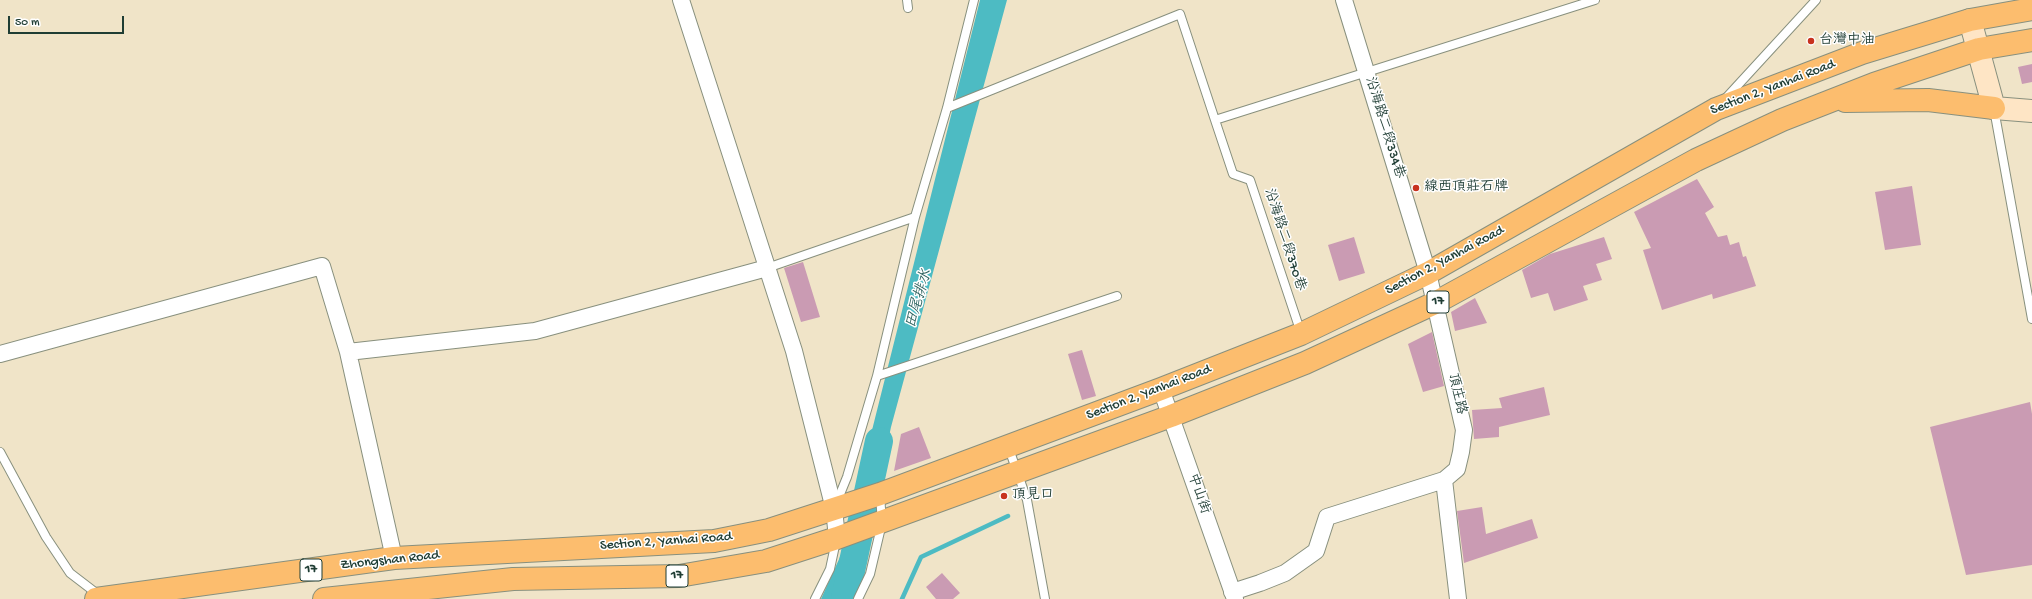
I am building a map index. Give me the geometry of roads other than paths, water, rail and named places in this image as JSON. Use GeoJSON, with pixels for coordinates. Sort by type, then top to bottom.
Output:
{"type":"FeatureCollection","features":[{"type":"Feature","properties":{"kind":"main road","name":"17"},"geometry":{"type":"LineString","coordinates":[[1970,20],[2032,10]]}},
{"type":"Feature","properties":{"kind":"main road","name":"Section 2, Yanhai Road"},"geometry":{"type":"LineString","coordinates":[[880,494],[1161,389],[1301,334],[1428,273],[1716,109],[1862,53],[1970,20]]}},
{"type":"Feature","properties":{"kind":"main road","name":"17"},"geometry":{"type":"LineString","coordinates":[[1979,49],[2032,40]]}},
{"type":"Feature","properties":{"kind":"main road","name":"Section 2, Yanhai Road"},"geometry":{"type":"LineString","coordinates":[[882,523],[1171,416],[1305,363],[1435,303],[1696,160],[1782,120],[1874,84],[1979,49]]}},
{"type":"Feature","properties":{"kind":"main road"},"geometry":{"type":"LineString","coordinates":[[1832,101],[1928,100],[1994,108]]}},
{"type":"Feature","properties":{"kind":"main road","name":"17"},"geometry":{"type":"LineString","coordinates":[[834,510],[880,494]]}},
{"type":"Feature","properties":{"kind":"main road","name":"Section 2, Yanhai Road"},"geometry":{"type":"LineString","coordinates":[[519,551],[714,541],[769,530],[834,510]]}},
{"type":"Feature","properties":{"kind":"main road","name":"17"},"geometry":{"type":"LineString","coordinates":[[837,538],[882,523]]}},
{"type":"Feature","properties":{"kind":"main road","name":"Section 2, Yanhai Road"},"geometry":{"type":"LineString","coordinates":[[324,599],[513,579],[679,576],[766,561],[837,538]]}},
{"type":"Feature","properties":{"kind":"main road","name":"Zhongshan Road"},"geometry":{"type":"LineString","coordinates":[[102,599],[394,558],[519,551]]}},
{"type":"Feature","properties":{"kind":"street"},"geometry":{"type":"LineString","coordinates":[[681,0],[794,351],[834,510],[837,538]]}},
{"type":"Feature","properties":{"kind":"street","name":"沿海路二段334巷"},"geometry":{"type":"LineString","coordinates":[[1344,0],[1428,273],[1435,303]]}},
{"type":"Feature","properties":{"kind":"street"},"geometry":{"type":"LineString","coordinates":[[1970,20],[1994,108],[2032,111]]}},
{"type":"Feature","properties":{"kind":"street"},"geometry":{"type":"LineString","coordinates":[[0,354],[322,266],[348,352],[394,558]]}},
{"type":"Feature","properties":{"kind":"street"},"geometry":{"type":"LineString","coordinates":[[348,352],[535,331],[767,268]]}},
{"type":"Feature","properties":{"kind":"street","name":"頂庄路"},"geometry":{"type":"LineString","coordinates":[[1435,303],[1464,430],[1457,469],[1444,480]]}},
{"type":"Feature","properties":{"kind":"street","name":"中山街"},"geometry":{"type":"LineString","coordinates":[[1161,389],[1234,595]]}},
{"type":"Feature","properties":{"kind":"street"},"geometry":{"type":"LineString","coordinates":[[1234,595],[1285,573],[1316,551],[1327,517],[1444,480],[1458,599]]}},
{"type":"Feature","properties":{"kind":"lane"},"geometry":{"type":"LineString","coordinates":[[834,510],[847,477],[877,376],[915,217],[947,108],[974,0]]}},
{"type":"Feature","properties":{"kind":"lane"},"geometry":{"type":"LineString","coordinates":[[947,108],[1180,14],[1215,120],[1595,0]]}},
{"type":"Feature","properties":{"kind":"lane"},"geometry":{"type":"LineString","coordinates":[[1716,109],[1816,0]]}},
{"type":"Feature","properties":{"kind":"lane"},"geometry":{"type":"LineString","coordinates":[[1994,108],[2032,319]]}},
{"type":"Feature","properties":{"kind":"lane","name":"沿海路二段370巷"},"geometry":{"type":"LineString","coordinates":[[1215,120],[1233,174],[1250,180],[1301,334]]}},
{"type":"Feature","properties":{"kind":"lane"},"geometry":{"type":"LineString","coordinates":[[767,268],[915,217]]}},
{"type":"Feature","properties":{"kind":"lane"},"geometry":{"type":"LineString","coordinates":[[877,376],[890,373],[1117,296]]}},
{"type":"Feature","properties":{"kind":"lane"},"geometry":{"type":"LineString","coordinates":[[1008,446],[1027,500],[1045,599]]}},
{"type":"Feature","properties":{"kind":"lane"},"geometry":{"type":"LineString","coordinates":[[0,452],[46,537],[70,573],[102,599]]}},
{"type":"Feature","properties":{"kind":"lane"},"geometry":{"type":"LineString","coordinates":[[858,599],[870,574],[882,523],[880,494]]}},
{"type":"Feature","properties":{"kind":"lane"},"geometry":{"type":"LineString","coordinates":[[815,599],[830,568],[837,538]]}},
{"type":"Feature","properties":{"kind":"water"},"geometry":{"type":"Polygon","coordinates":[[[980,0],[1007,0],[891,427],[881,475],[859,482],[980,0]]]}},
{"type":"Feature","properties":{"kind":"water"},"geometry":{"type":"Polygon","coordinates":[[[866,548],[861,582],[854,599],[821,599],[840,557],[866,548]]]}},
{"type":"Feature","properties":{"kind":"waterway","name":"田尾排水"},"geometry":{"type":"LineString","coordinates":[[845,599],[879,441]]}},
{"type":"Feature","properties":{"kind":"waterway"},"geometry":{"type":"LineString","coordinates":[[902,599],[921,557],[1008,516]]}},
{"type":"Feature","properties":{"kind":"place","name":"台灣中油"},"geometry":{"type":"Point","coordinates":[1811,41]}},
{"type":"Feature","properties":{"kind":"place","name":"線西頂莊石牌"},"geometry":{"type":"Point","coordinates":[1416,188]}},
{"type":"Feature","properties":{"kind":"place","name":"頂見口"},"geometry":{"type":"Point","coordinates":[1004,496]}}]}
